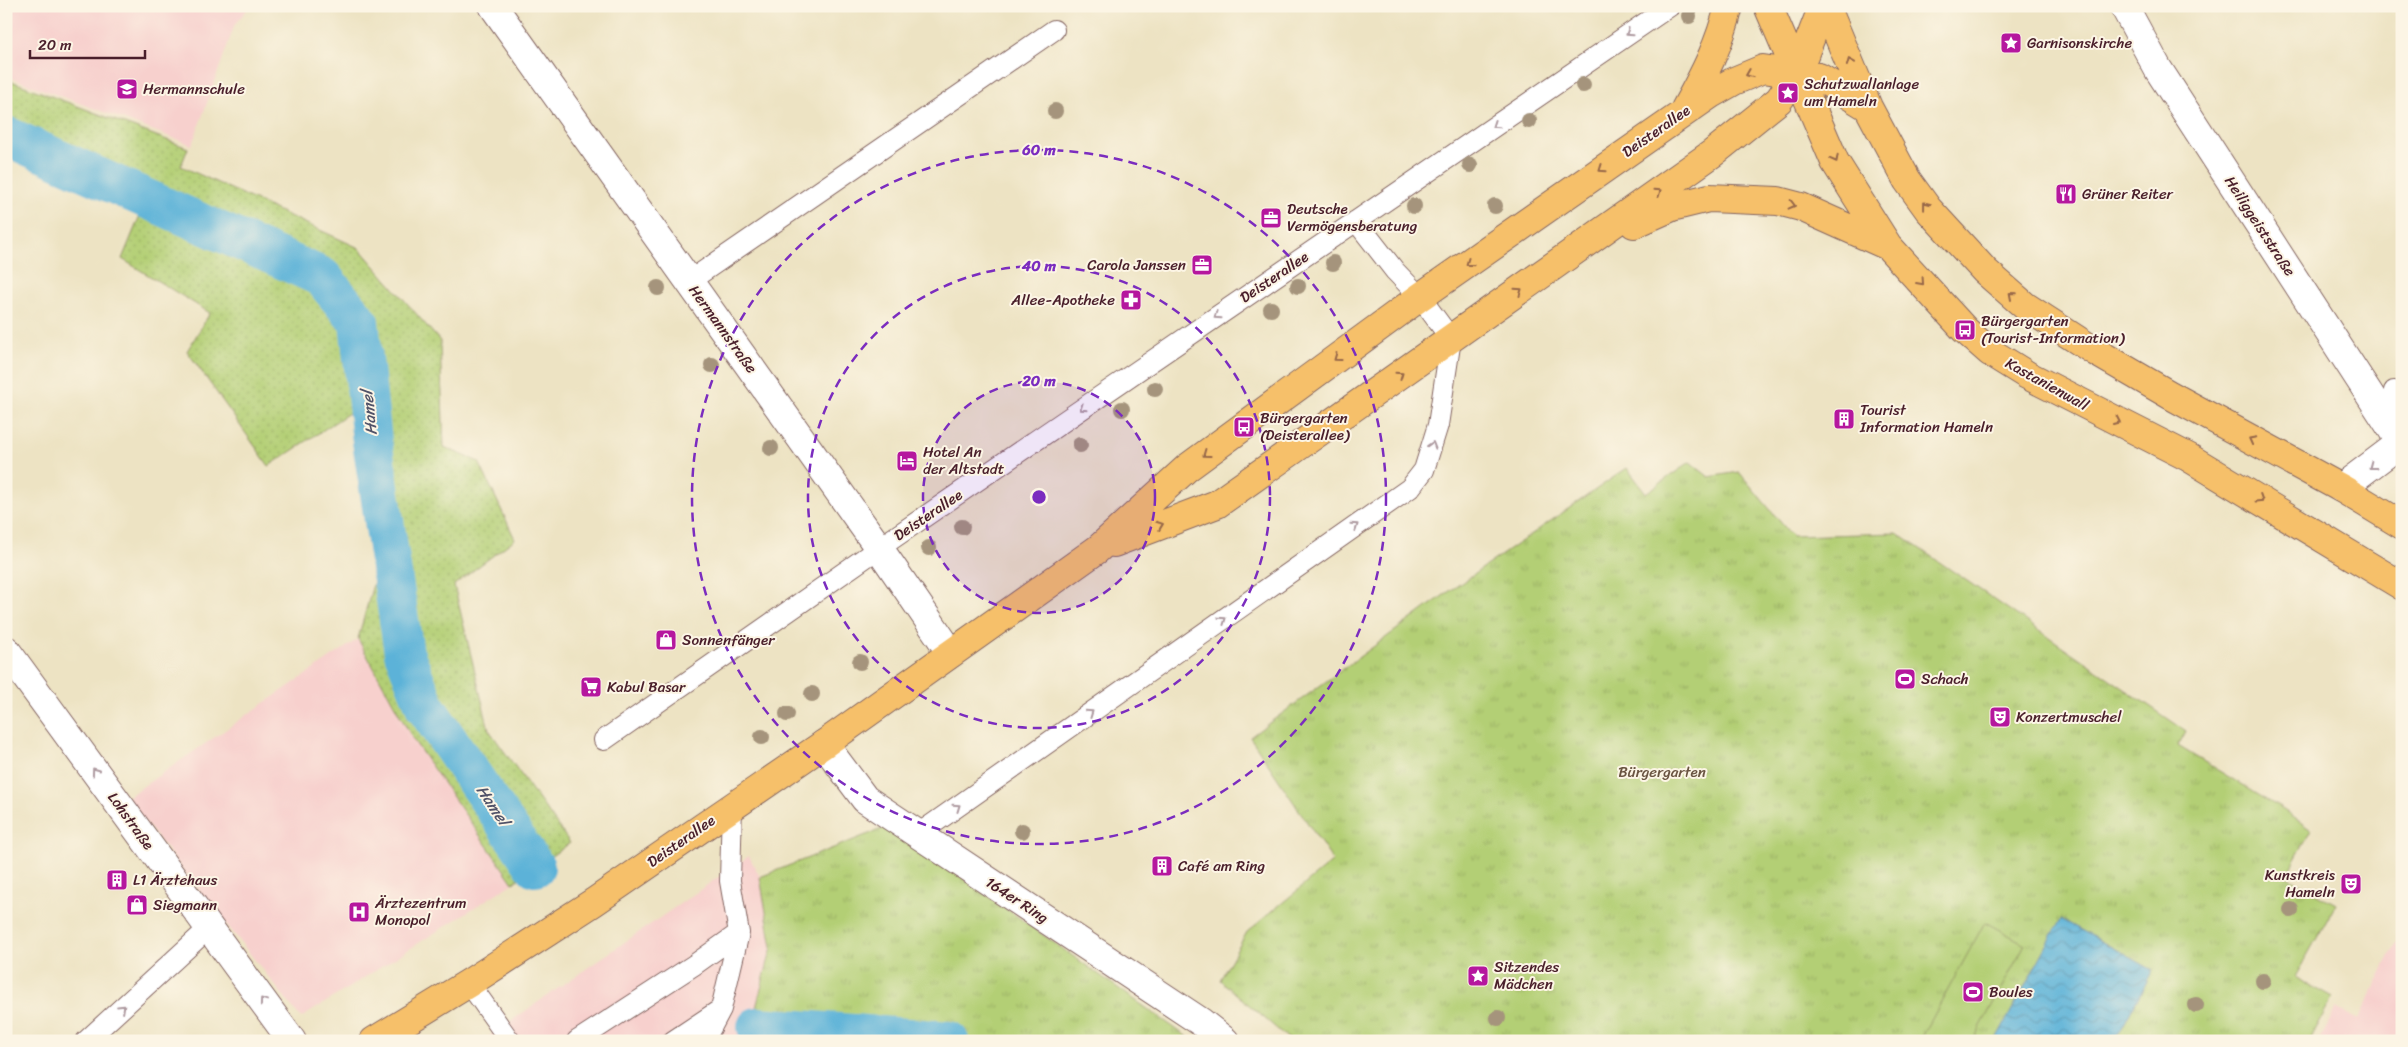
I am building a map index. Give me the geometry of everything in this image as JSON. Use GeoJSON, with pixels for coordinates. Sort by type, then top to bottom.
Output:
{"type":"FeatureCollection","features":[{"type":"Feature","properties":{"kind":"main road"},"geometry":{"type":"LineString","coordinates":[[1684,111],[1710,65],[1722,35],[1729,6]]}},
{"type":"Feature","properties":{"kind":"main road","name":"Kastanienwall"},"geometry":{"type":"LineString","coordinates":[[1768,6],[1835,162],[1888,246],[1965,330],[1997,356],[2070,399],[2141,433],[2225,477],[2402,586]]}},
{"type":"Feature","properties":{"kind":"main road"},"geometry":{"type":"LineString","coordinates":[[1830,8],[1868,107],[1907,180],[1928,209],[1985,271],[2025,306],[2096,352],[2170,395],[2341,488],[2402,525]]}},
{"type":"Feature","properties":{"kind":"main road","name":"Deisterallee"},"geometry":{"type":"LineString","coordinates":[[1098,549],[1217,504],[1713,153],[1779,100],[1797,73],[1830,8]]}},
{"type":"Feature","properties":{"kind":"main road","name":"Deisterallee"},"geometry":{"type":"LineString","coordinates":[[378,1040],[594,902],[732,805],[824,744],[1098,549],[1187,468],[1420,297],[1684,111],[1734,80],[1763,69],[1819,77],[1868,107]]}},
{"type":"Feature","properties":{"kind":"main road"},"geometry":{"type":"LineString","coordinates":[[1575,250],[1672,207],[1709,198],[1778,201],[1801,207],[1888,246]]}},
{"type":"Feature","properties":{"kind":"street","name":"Hermannstraße"},"geometry":{"type":"LineString","coordinates":[[493,6],[879,548],[951,653]]}},
{"type":"Feature","properties":{"kind":"street","name":"Heiliggeiststraße"},"geometry":{"type":"LineString","coordinates":[[2124,6],[2158,69],[2401,443]]}},
{"type":"Feature","properties":{"kind":"street"},"geometry":{"type":"LineString","coordinates":[[2341,488],[2401,443]]}},
{"type":"Feature","properties":{"kind":"street","name":"Lohstraße"},"geometry":{"type":"LineString","coordinates":[[6,650],[292,1041]]}},
{"type":"Feature","properties":{"kind":"street","name":"164er Ring"},"geometry":{"type":"LineString","coordinates":[[824,744],[864,799],[1201,1022],[1225,1041]]}},
{"type":"Feature","properties":{"kind":"lane","name":"Deisterallee"},"geometry":{"type":"LineString","coordinates":[[604,740],[879,548],[1670,6]]}},
{"type":"Feature","properties":{"kind":"lane"},"geometry":{"type":"LineString","coordinates":[[688,282],[1054,30]]}},
{"type":"Feature","properties":{"kind":"lane"},"geometry":{"type":"LineString","coordinates":[[917,835],[1410,488],[1424,470],[1438,426],[1451,339],[1420,297],[1395,271],[1356,221]]}},
{"type":"Feature","properties":{"kind":"lane"},"geometry":{"type":"LineString","coordinates":[[2394,391],[2402,414]]}},
{"type":"Feature","properties":{"kind":"lane"},"geometry":{"type":"LineString","coordinates":[[704,1041],[721,1009],[739,933],[730,881],[732,805]]}},
{"type":"Feature","properties":{"kind":"lane"},"geometry":{"type":"LineString","coordinates":[[86,1041],[209,928]]}},
{"type":"Feature","properties":{"kind":"lane"},"geometry":{"type":"LineString","coordinates":[[577,1041],[694,965],[739,933]]}},
{"type":"Feature","properties":{"kind":"lane"},"geometry":{"type":"LineString","coordinates":[[469,983],[510,1041]]}},
{"type":"Feature","properties":{"kind":"lane"},"geometry":{"type":"LineString","coordinates":[[673,1041],[721,1009]]}},
{"type":"Feature","properties":{"kind":"shaded area","name":"Hermannschule"},"geometry":{"type":"Polygon","coordinates":[[[6,6],[250,6],[235,24],[192,145],[6,76],[6,6]]]}},
{"type":"Feature","properties":{"kind":"shaded area"},"geometry":{"type":"Polygon","coordinates":[[[358,639],[414,741],[513,883],[301,1018],[126,798],[358,639]]]}},
{"type":"Feature","properties":{"kind":"shaded area"},"geometry":{"type":"Polygon","coordinates":[[[749,856],[760,877],[772,947],[749,1034],[755,1041],[482,1041],[749,856]]]}},
{"type":"Feature","properties":{"kind":"shaded area"},"geometry":{"type":"Polygon","coordinates":[[[2402,932],[2402,1041],[2319,1041],[2337,1008],[2358,1020],[2402,932]]]}},
{"type":"Feature","properties":{"kind":"green space"},"geometry":{"type":"Polygon","coordinates":[[[6,79],[188,148],[181,166],[359,248],[440,341],[444,447],[479,462],[515,539],[454,585],[489,730],[570,843],[513,883],[414,741],[358,639],[381,555],[373,397],[269,466],[187,351],[210,313],[122,259],[143,208],[6,133],[6,79]]]}},
{"type":"Feature","properties":{"kind":"green space","name":"Bürgergarten"},"geometry":{"type":"Polygon","coordinates":[[[1690,462],[1709,477],[1739,472],[1792,536],[1897,533],[2186,731],[2178,746],[2285,811],[2311,830],[2286,876],[2336,904],[2295,977],[2332,998],[2309,1041],[1291,1041],[1220,980],[1247,932],[1333,861],[1250,737],[1444,595],[1627,468],[1646,493],[1690,462]]]}},
{"type":"Feature","properties":{"kind":"green space"},"geometry":{"type":"Polygon","coordinates":[[[889,826],[1193,1041],[817,1041],[749,1034],[772,947],[760,877],[889,826]]]}},
{"type":"Feature","properties":{"kind":"green space","name":"Boules"},"geometry":{"type":"Polygon","coordinates":[[[1985,922],[2025,944],[1973,1041],[1920,1041],[1985,922]]]}},
{"type":"Feature","properties":{"kind":"water"},"geometry":{"type":"Polygon","coordinates":[[[2061,919],[2153,970],[2115,1041],[1995,1041],[2061,919]]]}},
{"type":"Feature","properties":{"kind":"waterway","name":"Hamel"},"geometry":{"type":"LineString","coordinates":[[6,136],[322,277],[359,322],[372,441],[404,653],[426,708],[535,867]]}},
{"type":"Feature","properties":{"kind":"waterway","name":"Hamel"},"geometry":{"type":"LineString","coordinates":[[757,1027],[949,1041]]}},
{"type":"Feature","properties":{"kind":"place","name":"Garnisonskirche"},"geometry":{"type":"Point","coordinates":[2011,43]}},
{"type":"Feature","properties":{"kind":"place","name":"Hermannschule"},"geometry":{"type":"Point","coordinates":[127,89]}},
{"type":"Feature","properties":{"kind":"place","name":"Schutzwallanlage um Hameln"},"geometry":{"type":"Point","coordinates":[1788,93]}},
{"type":"Feature","properties":{"kind":"place","name":"Grüner Reiter"},"geometry":{"type":"Point","coordinates":[2066,194]}},
{"type":"Feature","properties":{"kind":"place","name":"Deutsche Vermögensberatung"},"geometry":{"type":"Point","coordinates":[1271,218]}},
{"type":"Feature","properties":{"kind":"place","name":"Carola Janssen"},"geometry":{"type":"Point","coordinates":[1202,265]}},
{"type":"Feature","properties":{"kind":"place","name":"Allee-Apotheke"},"geometry":{"type":"Point","coordinates":[1131,300]}},
{"type":"Feature","properties":{"kind":"place","name":"Bürgergarten (Tourist-Information)"},"geometry":{"type":"Point","coordinates":[1965,330]}},
{"type":"Feature","properties":{"kind":"place","name":"Tourist Information Hameln"},"geometry":{"type":"Point","coordinates":[1844,419]}},
{"type":"Feature","properties":{"kind":"place","name":"Bürgergarten (Deisterallee)"},"geometry":{"type":"Point","coordinates":[1244,427]}},
{"type":"Feature","properties":{"kind":"place","name":"Hotel An der Altstadt"},"geometry":{"type":"Point","coordinates":[907,461]}},
{"type":"Feature","properties":{"kind":"place","name":"Sonnenfänger"},"geometry":{"type":"Point","coordinates":[666,640]}},
{"type":"Feature","properties":{"kind":"place","name":"Schach"},"geometry":{"type":"Point","coordinates":[1905,679]}},
{"type":"Feature","properties":{"kind":"place","name":"Kabul Basar"},"geometry":{"type":"Point","coordinates":[591,687]}},
{"type":"Feature","properties":{"kind":"place","name":"Konzertmuschel"},"geometry":{"type":"Point","coordinates":[2000,717]}},
{"type":"Feature","properties":{"kind":"place","name":"Café am Ring"},"geometry":{"type":"Point","coordinates":[1162,866]}},
{"type":"Feature","properties":{"kind":"place","name":"L1 Ärztehaus"},"geometry":{"type":"Point","coordinates":[117,880]}},
{"type":"Feature","properties":{"kind":"place","name":"Kunstkreis Hameln"},"geometry":{"type":"Point","coordinates":[2351,884]}},
{"type":"Feature","properties":{"kind":"place","name":"Siegmann"},"geometry":{"type":"Point","coordinates":[137,905]}},
{"type":"Feature","properties":{"kind":"place","name":"Ärztezentrum Monopol"},"geometry":{"type":"Point","coordinates":[359,912]}},
{"type":"Feature","properties":{"kind":"place","name":"Sitzendes Mädchen"},"geometry":{"type":"Point","coordinates":[1478,976]}},
{"type":"Feature","properties":{"kind":"place","name":"Boules"},"geometry":{"type":"Point","coordinates":[1973,992]}}]}
